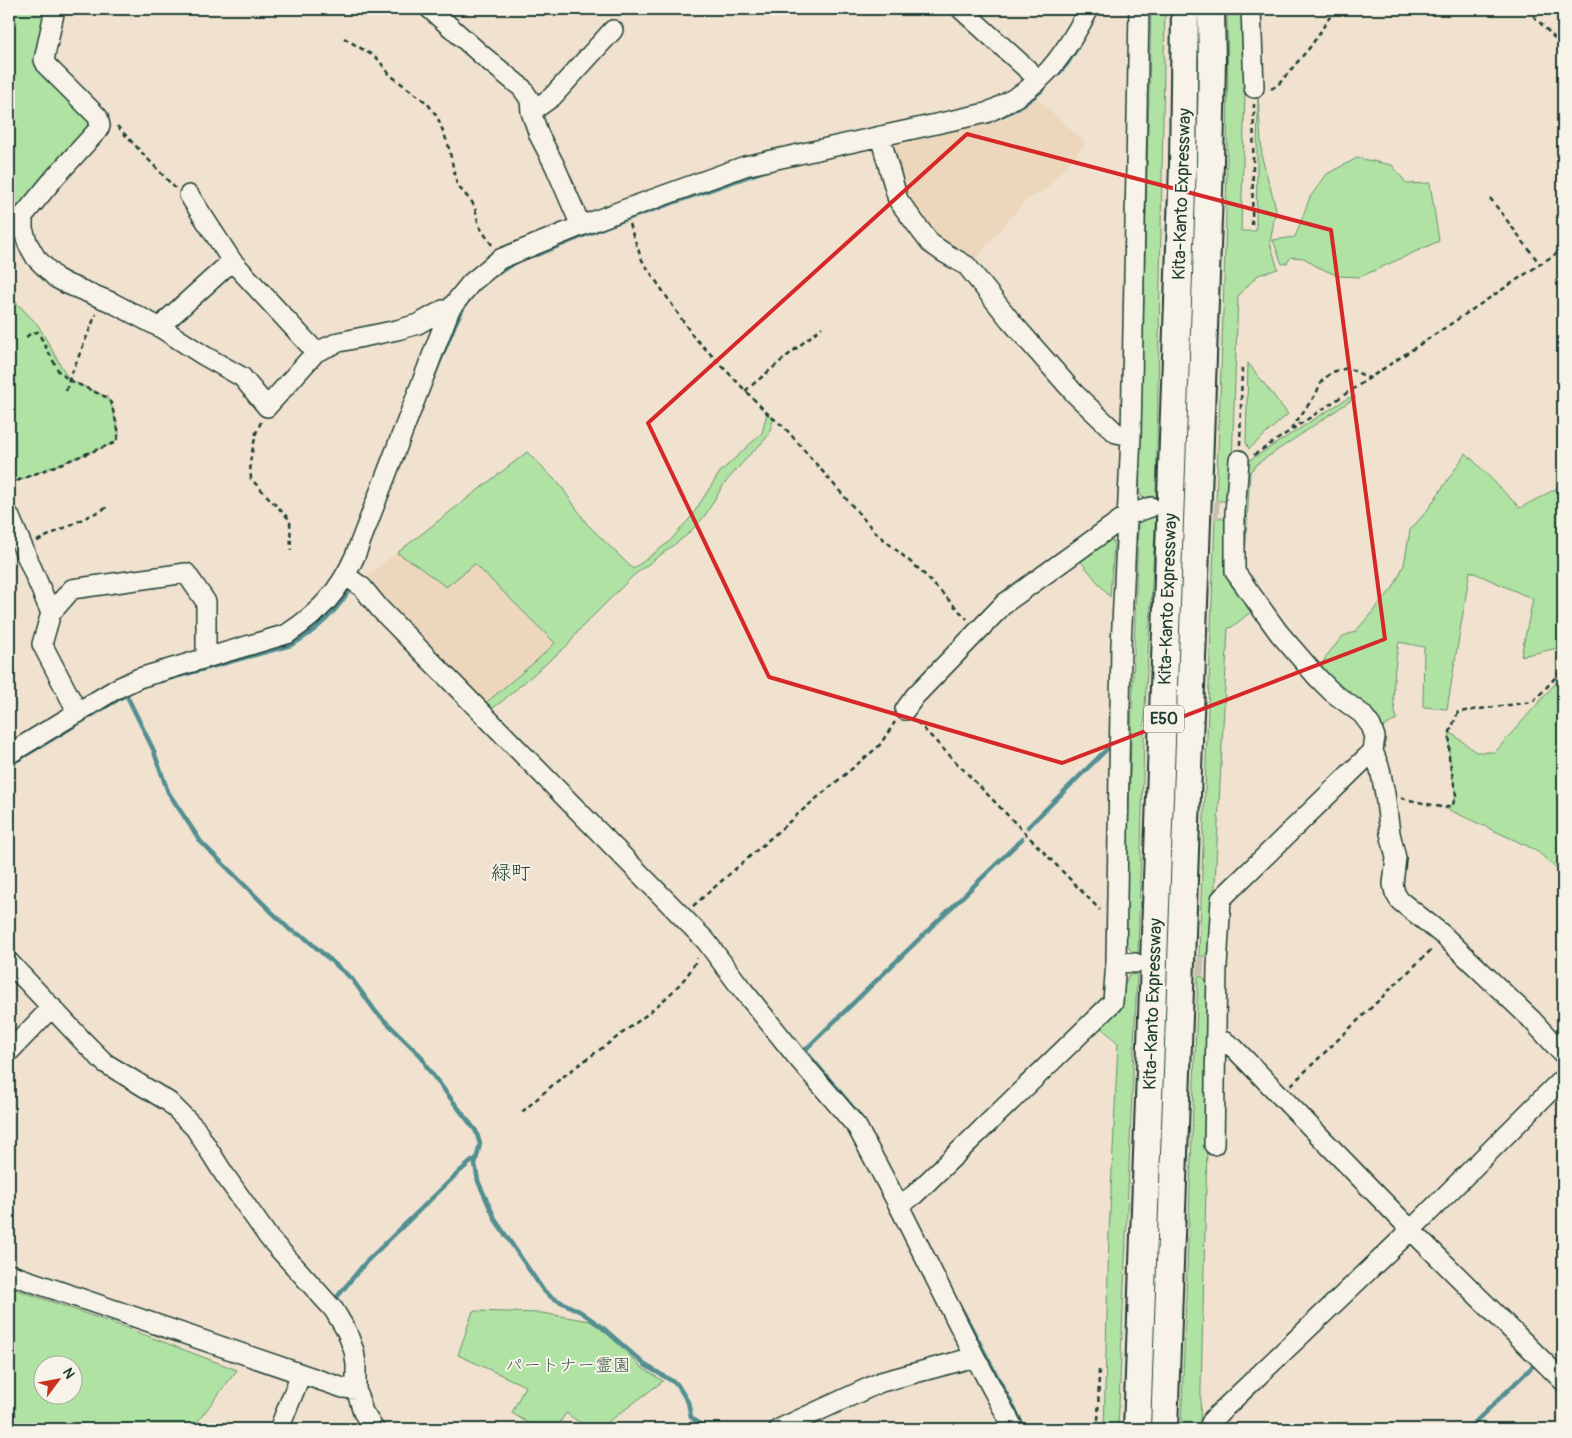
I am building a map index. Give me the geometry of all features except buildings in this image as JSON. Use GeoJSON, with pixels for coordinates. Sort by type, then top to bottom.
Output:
{"type":"FeatureCollection","features":[{"type":"Feature","properties":{"kind":"highway","name":"Kita-Kanto Expressway"},"geometry":{"type":"LineString","coordinates":[[1137,1429],[1183,184],[1185,9]]}},
{"type":"Feature","properties":{"kind":"highway","name":"Kita-Kanto Expressway"},"geometry":{"type":"LineString","coordinates":[[1164,1429],[1210,173],[1211,9]]}},
{"type":"Feature","properties":{"kind":"street"},"geometry":{"type":"LineString","coordinates":[[54,9],[44,60],[46,66],[101,122],[97,131],[23,216],[23,229],[28,244],[36,258],[56,278],[102,298],[161,328],[202,355],[242,377],[267,407],[316,352],[339,342],[418,324],[444,310],[450,309]]}},
{"type":"Feature","properties":{"kind":"street"},"geometry":{"type":"LineString","coordinates":[[430,9],[522,88],[530,100],[531,112],[539,135],[556,166],[581,226]]}},
{"type":"Feature","properties":{"kind":"street"},"geometry":{"type":"LineString","coordinates":[[961,9],[1039,80]]}},
{"type":"Feature","properties":{"kind":"street"},"geometry":{"type":"LineString","coordinates":[[9,754],[116,688],[139,678],[287,634],[303,624],[325,603],[346,576],[450,309],[471,283],[500,259],[581,226],[745,166],[986,113],[1029,90],[1057,62],[1072,41],[1089,9]]}},
{"type":"Feature","properties":{"kind":"street"},"geometry":{"type":"LineString","coordinates":[[899,1206],[914,1195],[1101,1015],[1113,1002],[1125,962],[1117,914],[1121,646],[1131,436],[1139,9]]}},
{"type":"Feature","properties":{"kind":"street"},"geometry":{"type":"LineString","coordinates":[[1251,9],[1254,88]]}},
{"type":"Feature","properties":{"kind":"street"},"geometry":{"type":"LineString","coordinates":[[531,112],[552,97],[614,30]]}},
{"type":"Feature","properties":{"kind":"street"},"geometry":{"type":"LineString","coordinates":[[880,136],[898,200],[930,243],[967,266],[1010,320],[1075,394],[1116,433],[1131,436]]}},
{"type":"Feature","properties":{"kind":"street"},"geometry":{"type":"LineString","coordinates":[[189,195],[232,261],[316,352]]}},
{"type":"Feature","properties":{"kind":"street"},"geometry":{"type":"LineString","coordinates":[[161,328],[168,319],[232,261]]}},
{"type":"Feature","properties":{"kind":"street"},"geometry":{"type":"LineString","coordinates":[[1239,460],[1227,511],[1235,572],[1280,633],[1317,677],[1332,692],[1362,714],[1371,726],[1375,737],[1373,751],[1380,769],[1396,858],[1393,884],[1395,894],[1400,901],[1446,938],[1531,1019],[1563,1054]]}},
{"type":"Feature","properties":{"kind":"street"},"geometry":{"type":"LineString","coordinates":[[905,710],[915,696],[1014,596],[1126,516],[1152,507]]}},
{"type":"Feature","properties":{"kind":"street"},"geometry":{"type":"LineString","coordinates":[[9,515],[51,613]]}},
{"type":"Feature","properties":{"kind":"street"},"geometry":{"type":"LineString","coordinates":[[78,713],[42,644],[51,613],[72,589],[186,573],[206,602],[206,650],[208,658]]}},
{"type":"Feature","properties":{"kind":"street"},"geometry":{"type":"LineString","coordinates":[[346,576],[362,587],[380,609],[706,941],[797,1057],[857,1127],[1014,1429]]}},
{"type":"Feature","properties":{"kind":"street"},"geometry":{"type":"LineString","coordinates":[[1214,1144],[1216,1041],[1211,966],[1221,899],[1373,751]]}},
{"type":"Feature","properties":{"kind":"street"},"geometry":{"type":"LineString","coordinates":[[9,962],[105,1062],[169,1102],[194,1128],[269,1238],[334,1310],[347,1332],[354,1351],[356,1389],[363,1412],[374,1429]]}},
{"type":"Feature","properties":{"kind":"street"},"geometry":{"type":"LineString","coordinates":[[9,1052],[52,1007]]}},
{"type":"Feature","properties":{"kind":"street"},"geometry":{"type":"LineString","coordinates":[[1216,1041],[1225,1042],[1234,1048],[1411,1230],[1563,1381]]}},
{"type":"Feature","properties":{"kind":"street"},"geometry":{"type":"LineString","coordinates":[[1208,1429],[1213,1419],[1411,1230],[1563,1078]]}},
{"type":"Feature","properties":{"kind":"street"},"geometry":{"type":"LineString","coordinates":[[9,1274],[343,1388],[356,1389]]}},
{"type":"Feature","properties":{"kind":"street"},"geometry":{"type":"LineString","coordinates":[[779,1429],[881,1382],[975,1357]]}},
{"type":"Feature","properties":{"kind":"street"},"geometry":{"type":"LineString","coordinates":[[279,1429],[301,1374]]}},
{"type":"Feature","properties":{"kind":"path"},"geometry":{"type":"LineString","coordinates":[[1252,225],[1254,88],[1270,89],[1278,85],[1312,46],[1335,9]]}},
{"type":"Feature","properties":{"kind":"path"},"geometry":{"type":"LineString","coordinates":[[1527,9],[1563,47]]}},
{"type":"Feature","properties":{"kind":"path"},"geometry":{"type":"LineString","coordinates":[[344,38],[377,58],[390,75],[427,102],[437,116],[448,144],[457,185],[472,202],[479,226],[500,259]]}},
{"type":"Feature","properties":{"kind":"path"},"geometry":{"type":"LineString","coordinates":[[98,117],[112,121],[179,192],[189,195]]}},
{"type":"Feature","properties":{"kind":"path"},"geometry":{"type":"LineString","coordinates":[[1490,198],[1540,264]]}},
{"type":"Feature","properties":{"kind":"path"},"geometry":{"type":"LineString","coordinates":[[626,209],[627,218],[642,260],[693,336],[745,391],[774,420],[785,428],[875,532],[920,570],[978,631]]}},
{"type":"Feature","properties":{"kind":"path"},"geometry":{"type":"LineString","coordinates":[[1242,366],[1239,460],[1256,454],[1563,249]]}},
{"type":"Feature","properties":{"kind":"path"},"geometry":{"type":"LineString","coordinates":[[66,391],[102,298]]}},
{"type":"Feature","properties":{"kind":"path"},"geometry":{"type":"LineString","coordinates":[[745,391],[822,327]]}},
{"type":"Feature","properties":{"kind":"path"},"geometry":{"type":"LineString","coordinates":[[9,484],[114,443],[118,433],[110,403],[106,397],[69,380],[60,372],[38,332],[31,333],[24,339]]}},
{"type":"Feature","properties":{"kind":"path"},"geometry":{"type":"LineString","coordinates":[[1290,431],[1316,394],[1321,382],[1332,372],[1348,368],[1369,378]]}},
{"type":"Feature","properties":{"kind":"path"},"geometry":{"type":"LineString","coordinates":[[267,407],[256,433],[250,462],[251,479],[290,520],[291,550]]}},
{"type":"Feature","properties":{"kind":"path"},"geometry":{"type":"LineString","coordinates":[[22,548],[110,506]]}},
{"type":"Feature","properties":{"kind":"path"},"geometry":{"type":"LineString","coordinates":[[1385,794],[1445,808],[1453,804],[1456,795],[1449,757],[1450,732],[1458,712],[1531,702],[1563,669]]}},
{"type":"Feature","properties":{"kind":"path"},"geometry":{"type":"LineString","coordinates":[[681,917],[879,746],[905,710],[1093,904],[1100,910],[1117,914]]}},
{"type":"Feature","properties":{"kind":"path"},"geometry":{"type":"LineString","coordinates":[[1280,1095],[1441,940],[1446,938]]}},
{"type":"Feature","properties":{"kind":"path"},"geometry":{"type":"LineString","coordinates":[[522,1112],[570,1071],[634,1025],[669,994],[695,964],[699,951],[706,941]]}},
{"type":"Feature","properties":{"kind":"path"},"geometry":{"type":"LineString","coordinates":[[1098,1429],[1099,1368]]}},
{"type":"Feature","properties":{"kind":"highlighted area"},"geometry":{"type":"Polygon","coordinates":[[[967,134],[1331,230],[1385,639],[1062,763],[769,677],[648,423],[967,134]]]}},
{"type":"Feature","properties":{"kind":"shaded area"},"geometry":{"type":"Polygon","coordinates":[[[1036,98],[1086,143],[1047,188],[1025,201],[972,263],[941,246],[903,201],[886,147],[1008,117],[1036,98]]]}},
{"type":"Feature","properties":{"kind":"shaded area"},"geometry":{"type":"Polygon","coordinates":[[[397,553],[415,564],[475,563],[555,643],[482,706],[385,600],[368,574],[397,553]]]}},
{"type":"Feature","properties":{"kind":"green space"},"geometry":{"type":"Polygon","coordinates":[[[9,9],[54,9],[38,60],[90,125],[19,211],[9,206],[9,9]]]}},
{"type":"Feature","properties":{"kind":"green space"},"geometry":{"type":"Polygon","coordinates":[[[1151,9],[1165,9],[1156,501],[1142,497],[1139,492],[1151,9]]]}},
{"type":"Feature","properties":{"kind":"green space"},"geometry":{"type":"Polygon","coordinates":[[[1227,9],[1243,9],[1245,92],[1241,231],[1256,231],[1258,94],[1262,158],[1276,208],[1270,243],[1278,269],[1258,275],[1238,296],[1231,490],[1225,501],[1216,501],[1226,194],[1227,9]]]}},
{"type":"Feature","properties":{"kind":"green space"},"geometry":{"type":"Polygon","coordinates":[[[1357,158],[1392,165],[1407,184],[1430,183],[1439,241],[1360,277],[1338,276],[1304,258],[1291,257],[1287,263],[1282,264],[1273,240],[1295,237],[1310,197],[1327,174],[1357,158]]]}},
{"type":"Feature","properties":{"kind":"green space"},"geometry":{"type":"Polygon","coordinates":[[[9,295],[38,325],[69,380],[106,397],[111,403],[119,433],[114,443],[9,484],[9,295]]]}},
{"type":"Feature","properties":{"kind":"green space"},"geometry":{"type":"Polygon","coordinates":[[[1248,363],[1288,414],[1249,449],[1246,442],[1248,363]]]}},
{"type":"Feature","properties":{"kind":"green space"},"geometry":{"type":"Polygon","coordinates":[[[1563,367],[1563,413],[1558,372],[1563,367]]]}},
{"type":"Feature","properties":{"kind":"green space"},"geometry":{"type":"Polygon","coordinates":[[[1356,397],[1257,464],[1250,472],[1244,573],[1244,470],[1250,460],[1348,398],[1356,397]]]}},
{"type":"Feature","properties":{"kind":"green space"},"geometry":{"type":"Polygon","coordinates":[[[767,413],[773,420],[769,434],[724,484],[704,517],[687,535],[634,575],[579,630],[569,644],[487,712],[482,706],[555,643],[475,564],[446,587],[397,553],[527,452],[561,486],[587,524],[633,569],[669,542],[691,517],[720,472],[762,433],[767,413]]]}},
{"type":"Feature","properties":{"kind":"green space"},"geometry":{"type":"Polygon","coordinates":[[[1466,453],[1520,508],[1563,485],[1563,647],[1521,656],[1533,599],[1470,571],[1447,709],[1423,707],[1424,647],[1399,642],[1394,692],[1397,719],[1379,730],[1318,671],[1327,655],[1343,636],[1355,632],[1393,588],[1404,565],[1410,530],[1426,512],[1466,453]]]}},
{"type":"Feature","properties":{"kind":"green space"},"geometry":{"type":"Polygon","coordinates":[[[1149,514],[1156,514],[1145,707],[1138,953],[1130,950],[1126,942],[1128,837],[1138,523],[1149,514]]]}},
{"type":"Feature","properties":{"kind":"green space"},"geometry":{"type":"Polygon","coordinates":[[[1215,518],[1222,518],[1230,525],[1229,575],[1341,710],[1322,696],[1280,648],[1252,611],[1228,628],[1212,942],[1205,956],[1199,956],[1215,518]]]}},
{"type":"Feature","properties":{"kind":"green space"},"geometry":{"type":"Polygon","coordinates":[[[1108,535],[1114,544],[1110,597],[1077,557],[1108,535]]]}},
{"type":"Feature","properties":{"kind":"green space"},"geometry":{"type":"Polygon","coordinates":[[[1563,675],[1563,875],[1536,850],[1445,808],[1453,804],[1456,795],[1449,757],[1450,732],[1476,752],[1495,752],[1563,675]]]}},
{"type":"Feature","properties":{"kind":"green space"},"geometry":{"type":"Polygon","coordinates":[[[1137,974],[1118,1429],[1104,1429],[1109,1234],[1118,1043],[1098,1025],[1122,990],[1129,975],[1137,974]]]}},
{"type":"Feature","properties":{"kind":"green space"},"geometry":{"type":"Polygon","coordinates":[[[1198,976],[1203,977],[1211,988],[1200,1429],[1181,1429],[1198,976]]]}},
{"type":"Feature","properties":{"kind":"green space"},"geometry":{"type":"Polygon","coordinates":[[[9,1287],[124,1327],[237,1370],[192,1429],[9,1429],[9,1287]]]}},
{"type":"Feature","properties":{"kind":"green space","name":"パートナー霊園"},"geometry":{"type":"Polygon","coordinates":[[[473,1311],[542,1313],[590,1321],[612,1337],[641,1367],[663,1381],[599,1429],[589,1429],[566,1413],[556,1429],[538,1429],[512,1413],[525,1386],[458,1355],[473,1311]]]}},
{"type":"Feature","properties":{"kind":"waterway"},"geometry":{"type":"LineString","coordinates":[[1058,74],[1077,48]]}},
{"type":"Feature","properties":{"kind":"waterway"},"geometry":{"type":"LineString","coordinates":[[993,119],[1019,107],[1042,90]]}},
{"type":"Feature","properties":{"kind":"waterway"},"geometry":{"type":"LineString","coordinates":[[529,256],[539,254],[610,225],[764,171]]}},
{"type":"Feature","properties":{"kind":"waterway"},"geometry":{"type":"LineString","coordinates":[[495,275],[518,261]]}},
{"type":"Feature","properties":{"kind":"waterway"},"geometry":{"type":"LineString","coordinates":[[433,378],[465,305]]}},
{"type":"Feature","properties":{"kind":"waterway"},"geometry":{"type":"LineString","coordinates":[[157,682],[291,645],[326,620],[341,603],[351,585]]}},
{"type":"Feature","properties":{"kind":"waterway"},"geometry":{"type":"LineString","coordinates":[[126,694],[153,749],[168,792],[201,842],[290,930],[304,937],[352,979],[376,1012],[421,1056],[428,1069],[476,1131],[480,1144],[475,1164],[478,1181],[496,1221],[543,1290],[551,1297],[581,1312],[602,1327],[645,1365],[677,1384],[688,1402],[691,1417],[705,1429]]}},
{"type":"Feature","properties":{"kind":"waterway"},"geometry":{"type":"LineString","coordinates":[[9,765],[127,694]]}},
{"type":"Feature","properties":{"kind":"waterway"},"geometry":{"type":"LineString","coordinates":[[1028,827],[1107,749]]}},
{"type":"Feature","properties":{"kind":"waterway"},"geometry":{"type":"LineString","coordinates":[[863,1122],[807,1053],[806,1049],[1022,839]]}},
{"type":"Feature","properties":{"kind":"waterway"},"geometry":{"type":"LineString","coordinates":[[9,950],[15,957]]}},
{"type":"Feature","properties":{"kind":"waterway"},"geometry":{"type":"LineString","coordinates":[[335,1303],[337,1297],[366,1262],[460,1171],[475,1160]]}},
{"type":"Feature","properties":{"kind":"waterway"},"geometry":{"type":"LineString","coordinates":[[961,1308],[1025,1429]]}},
{"type":"Feature","properties":{"kind":"waterway"},"geometry":{"type":"LineString","coordinates":[[1468,1429],[1533,1366]]}},
{"type":"Feature","properties":{"kind":"tunnel"},"geometry":{"type":"LineString","coordinates":[[1158,507],[1219,510]]}},
{"type":"Feature","properties":{"kind":"tunnel"},"geometry":{"type":"LineString","coordinates":[[1141,963],[1204,966]]}},
{"type":"Feature","properties":{"kind":"district","name":"緑町"},"geometry":{"type":"Point","coordinates":[511,872]}}]}
